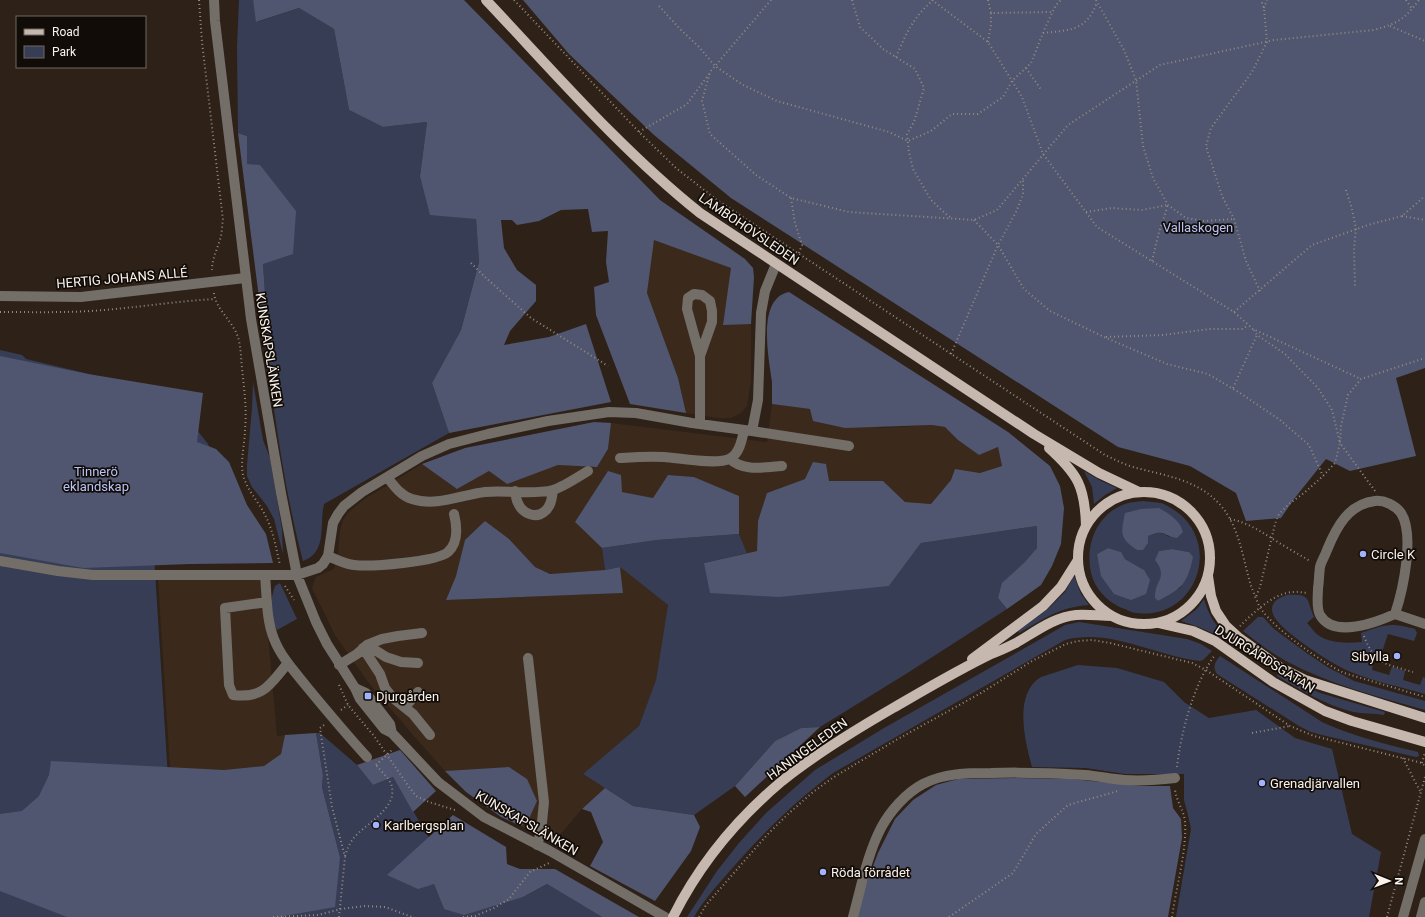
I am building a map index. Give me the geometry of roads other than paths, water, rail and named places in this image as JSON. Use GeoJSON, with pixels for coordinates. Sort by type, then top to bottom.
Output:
{"type":"FeatureCollection","features":[{"type":"Feature","properties":{"kind":"main road","name":"LAMBOHOVSLEDEN"},"geometry":{"type":"LineString","coordinates":[[486,0],[639,161],[700,213],[1034,434],[1099,473],[1139,492]]}},
{"type":"Feature","properties":{"kind":"main road","name":"LAMBOHOVSLEDEN"},"geometry":{"type":"LineString","coordinates":[[1034,434],[1057,455],[1076,478],[1082,489],[1086,505],[1086,526]]}},
{"type":"Feature","properties":{"kind":"main road"},"geometry":{"type":"LineString","coordinates":[[1139,492],[1156,493],[1173,499],[1188,509],[1200,523],[1207,540],[1210,557],[1208,575],[1198,594],[1184,610],[1172,618],[1158,623],[1142,624],[1127,622],[1112,616],[1098,606],[1087,593],[1080,577],[1078,560],[1080,542],[1086,526],[1096,513],[1108,502],[1139,492]]}},
{"type":"Feature","properties":{"kind":"main road","name":"HANINGELEDEN"},"geometry":{"type":"LineString","coordinates":[[954,672],[1043,606],[1061,586],[1078,560]]}},
{"type":"Feature","properties":{"kind":"main road","name":"DJURGÅRDSGATAN"},"geometry":{"type":"LineString","coordinates":[[1208,575],[1211,596],[1216,612],[1226,626],[1238,637],[1280,668],[1305,680],[1425,718]]}},
{"type":"Feature","properties":{"kind":"main road","name":"HANINGELEDEN"},"geometry":{"type":"LineString","coordinates":[[673,917],[701,870],[722,842],[781,782],[800,767],[854,731],[954,672],[1014,644],[1057,620],[1075,615],[1112,616]]}},
{"type":"Feature","properties":{"kind":"main road","name":"DJURGÅRDSGATAN"},"geometry":{"type":"LineString","coordinates":[[1158,623],[1193,631],[1215,641],[1273,682],[1325,711],[1352,721],[1421,741]]}},
{"type":"Feature","properties":{"kind":"street","name":"KUNSKAPSLÄNKEN"},"geometry":{"type":"LineString","coordinates":[[214,0],[215,21],[245,278],[261,382],[288,536],[297,575],[316,622],[339,665],[355,688],[366,693],[390,724],[392,733],[438,782],[484,817],[665,917]]}},
{"type":"Feature","properties":{"kind":"street"},"geometry":{"type":"LineString","coordinates":[[620,458],[662,457],[720,462],[730,459],[738,449],[748,431],[758,400],[761,313],[765,291],[776,264]]}},
{"type":"Feature","properties":{"kind":"street","name":"HERTIG JOHANS ALLÉ"},"geometry":{"type":"LineString","coordinates":[[0,296],[81,297],[245,278]]}},
{"type":"Feature","properties":{"kind":"street"},"geometry":{"type":"LineString","coordinates":[[700,356],[712,322],[712,311],[710,302],[702,295],[694,294],[688,298],[687,309],[700,356],[700,424]]}},
{"type":"Feature","properties":{"kind":"street"},"geometry":{"type":"LineString","coordinates":[[0,561],[58,571],[93,575],[297,575],[318,568],[323,564],[328,556],[333,524],[338,514],[352,499],[422,456],[449,444],[488,434],[596,413],[636,413],[850,446]]}},
{"type":"Feature","properties":{"kind":"street"},"geometry":{"type":"LineString","coordinates":[[730,459],[736,464],[750,468],[782,466]]}},
{"type":"Feature","properties":{"kind":"street"},"geometry":{"type":"LineString","coordinates":[[387,477],[403,495],[412,499],[436,502],[485,492],[553,490],[588,471]]}},
{"type":"Feature","properties":{"kind":"street"},"geometry":{"type":"LineString","coordinates":[[515,491],[518,504],[522,510],[529,514],[535,514],[543,513],[548,508],[552,501],[553,490]]}},
{"type":"Feature","properties":{"kind":"street"},"geometry":{"type":"LineString","coordinates":[[1395,614],[1405,572],[1407,550],[1406,528],[1401,513],[1393,505],[1381,500],[1363,504],[1354,508],[1334,533],[1320,566],[1318,594],[1320,615],[1330,625],[1344,628],[1386,618],[1395,614],[1425,624]]}},
{"type":"Feature","properties":{"kind":"street"},"geometry":{"type":"LineString","coordinates":[[328,556],[343,563],[368,566],[410,562],[438,557],[449,551],[454,544],[456,534],[454,514]]}},
{"type":"Feature","properties":{"kind":"street"},"geometry":{"type":"LineString","coordinates":[[266,575],[270,627],[275,640],[288,663],[333,718],[367,756]]}},
{"type":"Feature","properties":{"kind":"street"},"geometry":{"type":"LineString","coordinates":[[267,602],[225,608],[229,685],[233,695],[244,696],[257,694],[268,688],[288,663]]}},
{"type":"Feature","properties":{"kind":"street"},"geometry":{"type":"LineString","coordinates":[[339,665],[365,647],[382,639],[422,633]]}},
{"type":"Feature","properties":{"kind":"street"},"geometry":{"type":"LineString","coordinates":[[365,647],[401,662],[418,663]]}},
{"type":"Feature","properties":{"kind":"street"},"geometry":{"type":"LineString","coordinates":[[365,647],[380,674],[385,688],[393,698],[413,714],[430,735]]}},
{"type":"Feature","properties":{"kind":"street"},"geometry":{"type":"LineString","coordinates":[[528,658],[544,802],[541,832],[537,845]]}},
{"type":"Feature","properties":{"kind":"street"},"geometry":{"type":"LineString","coordinates":[[405,707],[418,692]]}},
{"type":"Feature","properties":{"kind":"street"},"geometry":{"type":"LineString","coordinates":[[1421,741],[1425,747]]}},
{"type":"Feature","properties":{"kind":"street"},"geometry":{"type":"LineString","coordinates":[[853,917],[861,883],[881,828],[894,810],[908,795],[921,785],[935,779],[956,774],[1002,773],[1086,775],[1123,780],[1161,780],[1175,778]]}},
{"type":"Feature","properties":{"kind":"street"},"geometry":{"type":"LineString","coordinates":[[1403,917],[1425,839]]}},
{"type":"Feature","properties":{"kind":"street"},"geometry":{"type":"LineString","coordinates":[[1421,917],[1425,902]]}},
{"type":"Feature","properties":{"kind":"place","name":"Circle K"},"geometry":{"type":"Point","coordinates":[1363,554]}},
{"type":"Feature","properties":{"kind":"place","name":"Sibylla"},"geometry":{"type":"Point","coordinates":[1397,656]}},
{"type":"Feature","properties":{"kind":"place","name":"Djurgården"},"geometry":{"type":"Point","coordinates":[368,696]}},
{"type":"Feature","properties":{"kind":"place","name":"Grenadjärvallen"},"geometry":{"type":"Point","coordinates":[1262,783]}},
{"type":"Feature","properties":{"kind":"place","name":"Karlbergsplan"},"geometry":{"type":"Point","coordinates":[376,825]}},
{"type":"Feature","properties":{"kind":"place","name":"Röda förrådet"},"geometry":{"type":"Point","coordinates":[823,872]}},
{"type":"Feature","properties":{"kind":"park label","name":"Vallaskogen"},"geometry":{"type":"Point","coordinates":[1198,227]}},
{"type":"Feature","properties":{"kind":"park label","name":"Tinnerö eklandskap"},"geometry":{"type":"Point","coordinates":[96,478]}}]}
